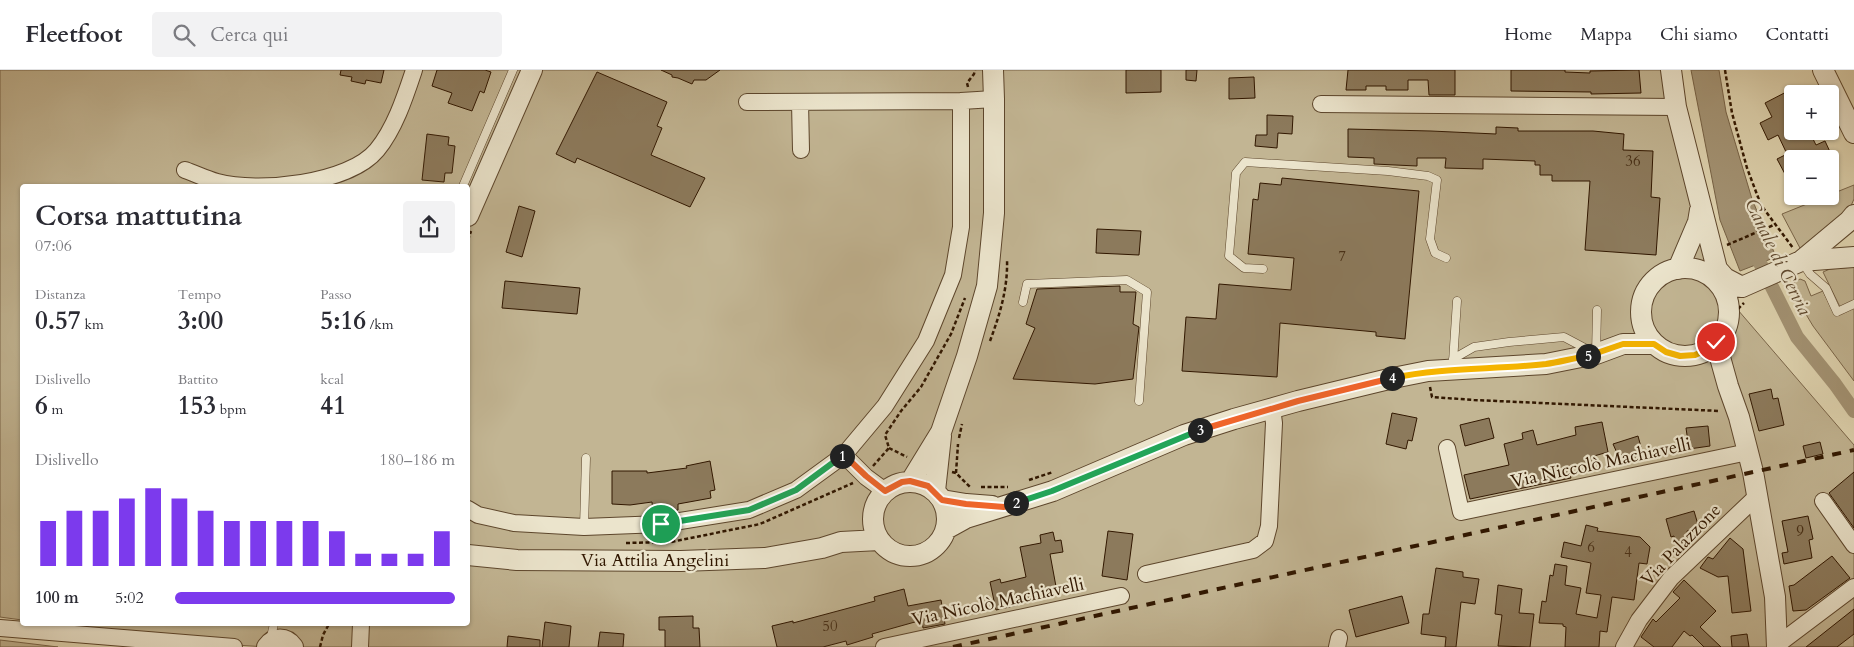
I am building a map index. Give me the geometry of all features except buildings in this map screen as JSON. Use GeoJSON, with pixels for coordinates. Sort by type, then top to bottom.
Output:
{"type":"FeatureCollection","features":[{"type":"Feature","properties":{"kind":"street"},"geometry":{"type":"LineString","coordinates":[[285,184],[300,183],[347,171],[370,157],[384,140],[414,70]]}},
{"type":"Feature","properties":{"kind":"street"},"geometry":{"type":"LineString","coordinates":[[469,184],[532,70]]}},
{"type":"Feature","properties":{"kind":"street"},"geometry":{"type":"LineString","coordinates":[[910,481],[941,432],[967,356],[987,286],[994,213],[993,70]]}},
{"type":"Feature","properties":{"kind":"street"},"geometry":{"type":"LineString","coordinates":[[1671,70],[1676,107],[1699,215],[1717,269],[1725,278],[1742,286]]}},
{"type":"Feature","properties":{"kind":"street"},"geometry":{"type":"LineString","coordinates":[[1827,73],[1854,133]]}},
{"type":"Feature","properties":{"kind":"street"},"geometry":{"type":"LineString","coordinates":[[747,102],[994,100]]}},
{"type":"Feature","properties":{"kind":"street"},"geometry":{"type":"LineString","coordinates":[[470,510],[478,515],[514,523],[584,527],[661,524],[749,510],[796,490],[844,455],[885,406],[926,341],[953,274],[961,227],[966,101]]}},
{"type":"Feature","properties":{"kind":"street"},"geometry":{"type":"LineString","coordinates":[[800,102],[801,150]]}},
{"type":"Feature","properties":{"kind":"street"},"geometry":{"type":"LineString","coordinates":[[1321,104],[1676,107]]}},
{"type":"Feature","properties":{"kind":"street"},"geometry":{"type":"LineString","coordinates":[[185,170],[218,182],[236,184]]}},
{"type":"Feature","properties":{"kind":"street"},"geometry":{"type":"LineString","coordinates":[[1678,269],[1699,215]]}},
{"type":"Feature","properties":{"kind":"street"},"geometry":{"type":"LineString","coordinates":[[1699,215],[1700,262],[1718,288],[1728,318],[1724,331],[1716,342],[1706,350],[1695,355],[1680,356],[1666,352],[1654,344],[1645,332],[1641,318],[1641,304],[1646,291],[1654,280],[1665,273],[1678,269],[1693,269],[1718,288],[1742,286],[1801,261],[1851,218]]}},
{"type":"Feature","properties":{"kind":"street"},"geometry":{"type":"LineString","coordinates":[[1801,261],[1854,256],[1846,242],[1845,231],[1851,218]]}},
{"type":"Feature","properties":{"kind":"street"},"geometry":{"type":"LineString","coordinates":[[1623,344],[1641,318]]}},
{"type":"Feature","properties":{"kind":"street"},"geometry":{"type":"LineString","coordinates":[[1716,342],[1728,386],[1731,414],[1746,453],[1769,565],[1775,597],[1777,646]]}},
{"type":"Feature","properties":{"kind":"street"},"geometry":{"type":"LineString","coordinates":[[946,529],[966,518],[1052,491],[1184,435],[1272,408],[1453,364],[1546,364],[1596,354],[1623,344],[1654,344]]}},
{"type":"Feature","properties":{"kind":"street"},"geometry":{"type":"LineString","coordinates":[[1695,355],[1728,386]]}},
{"type":"Feature","properties":{"kind":"street"},"geometry":{"type":"LineString","coordinates":[[1146,574],[1253,550],[1265,541],[1269,526],[1270,507],[1274,423],[1272,408]]}},
{"type":"Feature","properties":{"kind":"street"},"geometry":{"type":"LineString","coordinates":[[941,432],[939,495],[948,519],[942,538],[935,546],[916,556],[896,553],[886,548],[879,540],[874,528],[873,516],[879,498],[885,491],[902,482],[920,482],[939,495],[966,504],[1004,507]]}},
{"type":"Feature","properties":{"kind":"street","name":"Via Niccolò Machiavelli"},"geometry":{"type":"LineString","coordinates":[[1447,448],[1461,512],[1746,453]]}},
{"type":"Feature","properties":{"kind":"street"},"geometry":{"type":"LineString","coordinates":[[1746,453],[1769,565]]}},
{"type":"Feature","properties":{"kind":"street"},"geometry":{"type":"LineString","coordinates":[[844,455],[885,491]]}},
{"type":"Feature","properties":{"kind":"street","name":"Via Palazzone"},"geometry":{"type":"LineString","coordinates":[[1624,647],[1639,620],[1672,578],[1754,499]]}},
{"type":"Feature","properties":{"kind":"street"},"geometry":{"type":"LineString","coordinates":[[1824,501],[1854,545]]}},
{"type":"Feature","properties":{"kind":"street","name":"Via Attilia Angelini"},"geometry":{"type":"LineString","coordinates":[[841,542],[873,516]]}},
{"type":"Feature","properties":{"kind":"street","name":"Via Attilia Angelini"},"geometry":{"type":"LineString","coordinates":[[470,555],[517,560],[681,561],[765,558],[822,548],[841,542],[879,540]]}},
{"type":"Feature","properties":{"kind":"street"},"geometry":{"type":"LineString","coordinates":[[1777,646],[1854,586]]}},
{"type":"Feature","properties":{"kind":"street","name":"Via Nicolò Machiavelli"},"geometry":{"type":"LineString","coordinates":[[884,647],[1121,596]]}},
{"type":"Feature","properties":{"kind":"street"},"geometry":{"type":"LineString","coordinates":[[360,626],[360,647]]}},
{"type":"Feature","properties":{"kind":"street"},"geometry":{"type":"LineString","coordinates":[[0,628],[234,647]]}},
{"type":"Feature","properties":{"kind":"lane"},"geometry":{"type":"LineString","coordinates":[[469,184],[514,70]]}},
{"type":"Feature","properties":{"kind":"lane"},"geometry":{"type":"LineString","coordinates":[[1263,269],[1244,268],[1229,256],[1236,173],[1245,162],[1388,171],[1428,176],[1437,180],[1430,238],[1435,253],[1446,258]]}},
{"type":"Feature","properties":{"kind":"lane"},"geometry":{"type":"LineString","coordinates":[[1801,261],[1810,274],[1826,288],[1837,312],[1854,304]]}},
{"type":"Feature","properties":{"kind":"lane"},"geometry":{"type":"LineString","coordinates":[[1024,302],[1027,284],[1128,280],[1147,292],[1139,401]]}},
{"type":"Feature","properties":{"kind":"lane"},"geometry":{"type":"LineString","coordinates":[[1453,364],[1457,301]]}},
{"type":"Feature","properties":{"kind":"lane"},"geometry":{"type":"LineString","coordinates":[[1596,354],[1597,310]]}},
{"type":"Feature","properties":{"kind":"lane"},"geometry":{"type":"LineString","coordinates":[[584,527],[586,458]]}},
{"type":"Feature","properties":{"kind":"lane"},"geometry":{"type":"LineString","coordinates":[[275,626],[281,640]]}},
{"type":"Feature","properties":{"kind":"path"},"geometry":{"type":"LineString","coordinates":[[966,101],[967,83],[975,70]]}},
{"type":"Feature","properties":{"kind":"path"},"geometry":{"type":"LineString","coordinates":[[1725,70],[1732,113],[1761,205],[1801,261]]}},
{"type":"Feature","properties":{"kind":"path"},"geometry":{"type":"LineString","coordinates":[[1719,248],[1776,224]]}},
{"type":"Feature","properties":{"kind":"path"},"geometry":{"type":"LineString","coordinates":[[624,543],[672,542],[760,524],[866,476],[881,455],[889,448],[885,435],[901,411],[922,388],[951,334],[967,293]]}},
{"type":"Feature","properties":{"kind":"path"},"geometry":{"type":"LineString","coordinates":[[1428,371],[1432,397],[1713,409],[1731,414]]}},
{"type":"Feature","properties":{"kind":"path"},"geometry":{"type":"LineString","coordinates":[[1024,482],[1058,470]]}},
{"type":"Feature","properties":{"kind":"path"},"geometry":{"type":"LineString","coordinates":[[956,473],[970,488]]}},
{"type":"Feature","properties":{"kind":"path"},"geometry":{"type":"LineString","coordinates":[[979,487],[1007,487],[1015,484]]}},
{"type":"Feature","properties":{"kind":"path"},"geometry":{"type":"LineString","coordinates":[[320,647],[328,626]]}},
{"type":"Feature","properties":{"kind":"shaded area"},"geometry":{"type":"Polygon","coordinates":[[[0,70],[1668,70],[1707,274],[1854,445],[1854,647],[267,647],[95,636],[88,626],[470,626],[470,184],[20,184],[20,620],[0,617],[0,70]]]}},
{"type":"Feature","properties":{"kind":"shaded area"},"geometry":{"type":"Polygon","coordinates":[[[1691,70],[1719,70],[1726,112],[1752,199],[1776,257],[1740,271],[1720,220],[1691,70]]]}},
{"type":"Feature","properties":{"kind":"shaded area"},"geometry":{"type":"Polygon","coordinates":[[[1854,185],[1854,199],[1850,208],[1801,250],[1782,214],[1804,205],[1839,205],[1839,191],[1854,185]]]}},
{"type":"Feature","properties":{"kind":"shaded area"},"geometry":{"type":"Polygon","coordinates":[[[1854,267],[1854,302],[1840,307],[1823,272],[1830,269],[1854,267]]]}},
{"type":"Feature","properties":{"kind":"shaded area"},"geometry":{"type":"Polygon","coordinates":[[[1800,279],[1805,281],[1811,296],[1823,291],[1834,314],[1854,306],[1854,381],[1813,326],[1789,286],[1800,279]]]}},
{"type":"Feature","properties":{"kind":"shaded area"},"geometry":{"type":"Polygon","coordinates":[[[0,640],[58,647],[0,647],[0,640]]]}},
{"type":"Feature","properties":{"kind":"waterway","name":"Canale di Cervia"},"geometry":{"type":"LineString","coordinates":[[1752,247],[1797,337],[1854,411]]}},
{"type":"Feature","properties":{"kind":"railway"},"geometry":{"type":"LineString","coordinates":[[953,647],[1854,450]]}},
{"type":"Feature","properties":{"kind":"route"},"geometry":{"type":"LineString","coordinates":[[661,524],[749,510],[796,490],[844,455],[885,491],[902,482],[920,482],[935,491],[942,500],[1004,507],[1052,491],[1184,435],[1298,401],[1393,378],[1428,371],[1546,364],[1596,354],[1623,344],[1654,344],[1666,352],[1680,356],[1695,355],[1706,350],[1716,342]]}}]}
